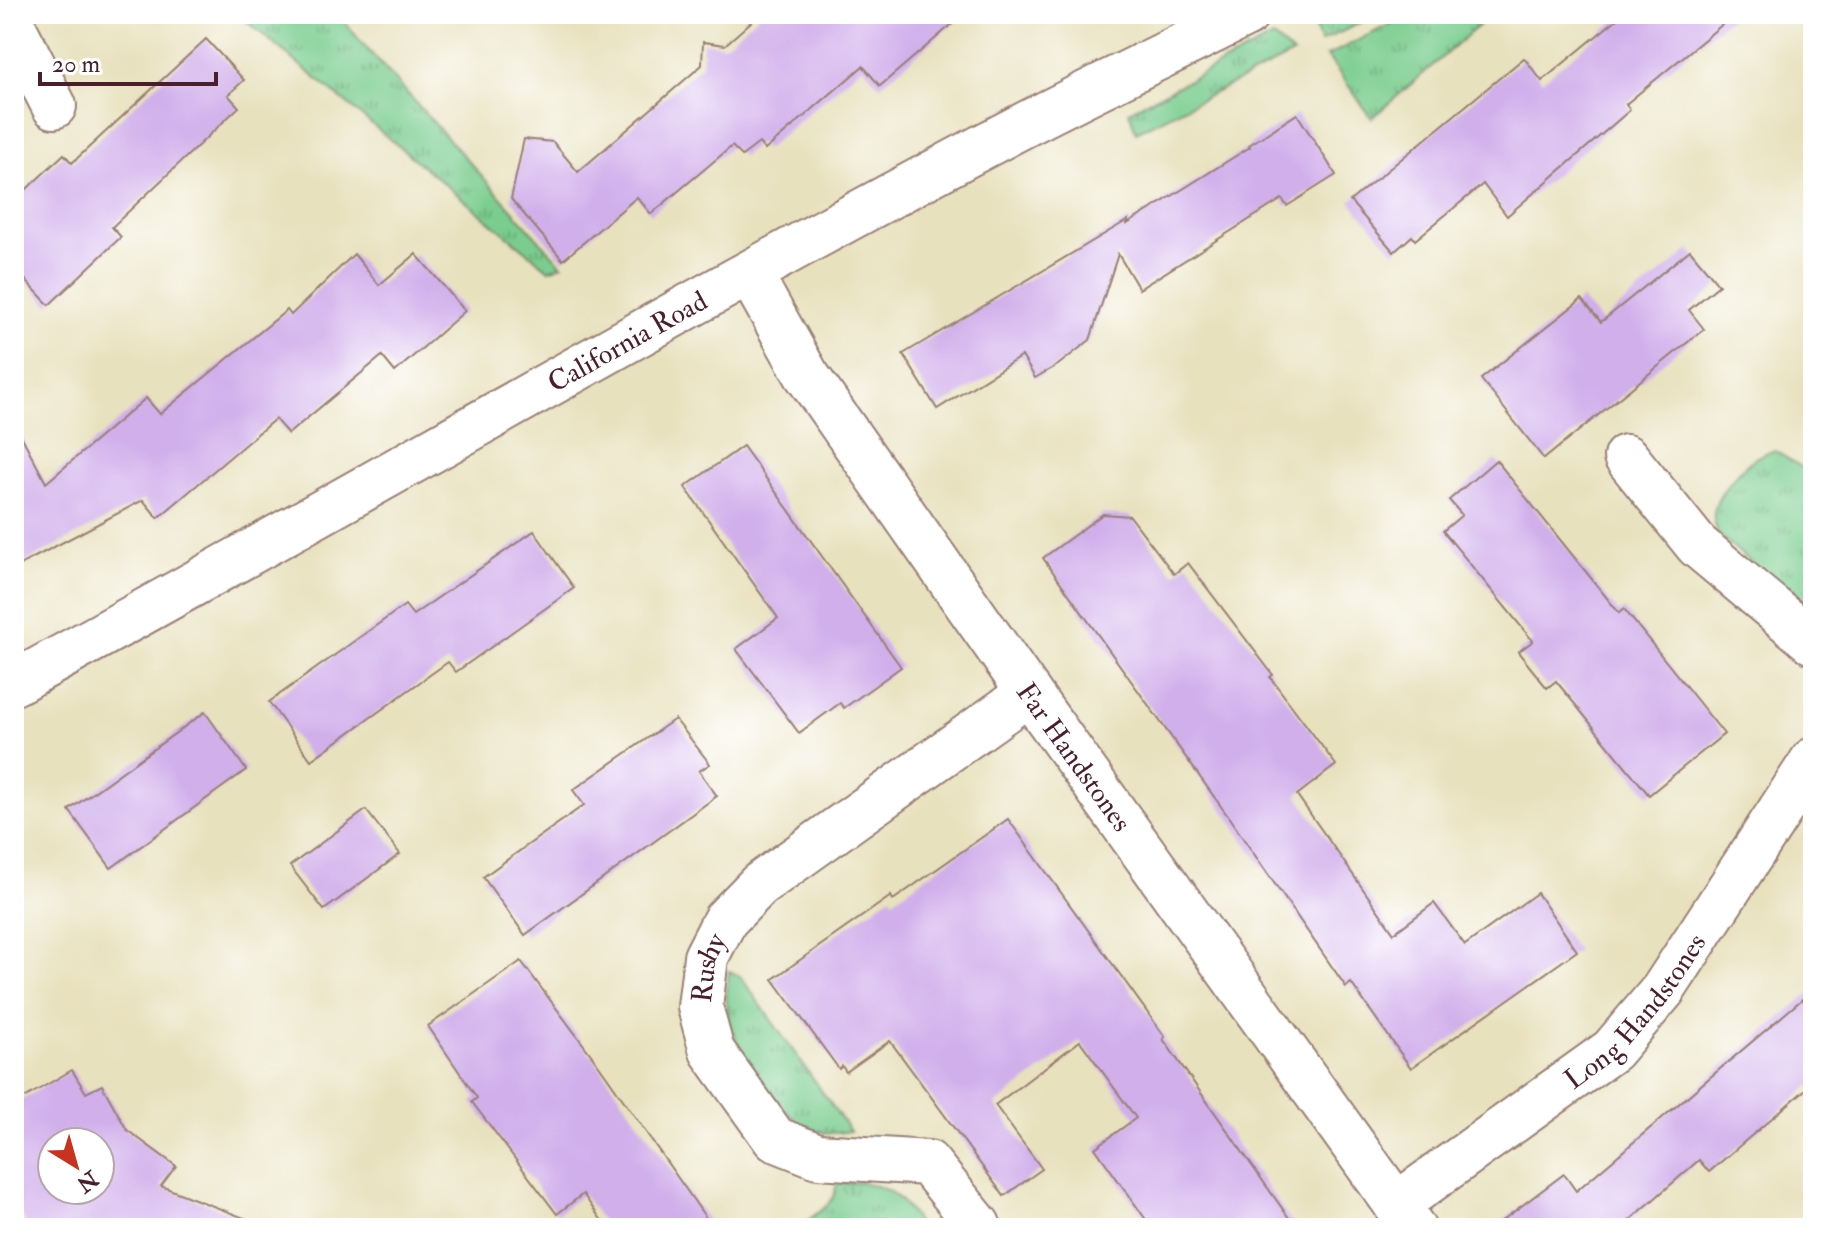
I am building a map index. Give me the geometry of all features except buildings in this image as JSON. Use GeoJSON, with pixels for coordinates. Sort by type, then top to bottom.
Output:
{"type":"FeatureCollection","features":[{"type":"Feature","properties":{"kind":"street","name":"California Road"},"geometry":{"type":"LineString","coordinates":[[14,683],[206,579],[602,354],[1020,127],[1247,14]]}},
{"type":"Feature","properties":{"kind":"street"},"geometry":{"type":"LineString","coordinates":[[27,26],[54,106]]}},
{"type":"Feature","properties":{"kind":"street","name":"Far Handstones"},"geometry":{"type":"LineString","coordinates":[[750,274],[806,374],[1029,693],[1405,1217]]}},
{"type":"Feature","properties":{"kind":"street"},"geometry":{"type":"LineString","coordinates":[[1626,457],[1697,545],[1813,642]]}},
{"type":"Feature","properties":{"kind":"street","name":"Rushy"},"geometry":{"type":"LineString","coordinates":[[978,1225],[928,1163],[818,1156],[775,1139],[712,1051],[700,1007],[706,957],[725,920],[759,885],[1029,693]]}},
{"type":"Feature","properties":{"kind":"street","name":"Long Handstones"},"geometry":{"type":"LineString","coordinates":[[1405,1217],[1612,1050],[1663,990],[1813,760]]}},
{"type":"Feature","properties":{"kind":"green space"},"geometry":{"type":"Polygon","coordinates":[[[238,14],[339,14],[562,265],[549,270],[238,14]]]}},
{"type":"Feature","properties":{"kind":"green space"},"geometry":{"type":"Polygon","coordinates":[[[1322,14],[1378,14],[1321,42],[1311,19],[1322,14]]]}},
{"type":"Feature","properties":{"kind":"green space"},"geometry":{"type":"Polygon","coordinates":[[[1410,14],[1492,14],[1372,118],[1327,56],[1410,14]]]}},
{"type":"Feature","properties":{"kind":"green space"},"geometry":{"type":"Polygon","coordinates":[[[1273,37],[1293,54],[1136,132],[1129,111],[1273,37]]]}},
{"type":"Feature","properties":{"kind":"green space"},"geometry":{"type":"Polygon","coordinates":[[[1775,451],[1813,474],[1813,613],[1719,536],[1715,524],[1716,504],[1733,478],[1756,458],[1775,451]]]}},
{"type":"Feature","properties":{"kind":"green space"},"geometry":{"type":"Polygon","coordinates":[[[729,971],[740,976],[850,1131],[829,1133],[808,1128],[773,1096],[733,1032],[727,1002],[729,971]]]}},
{"type":"Feature","properties":{"kind":"green space"},"geometry":{"type":"Polygon","coordinates":[[[862,1182],[883,1188],[898,1198],[921,1228],[806,1228],[804,1225],[808,1220],[832,1199],[836,1186],[862,1182]]]}}]}
